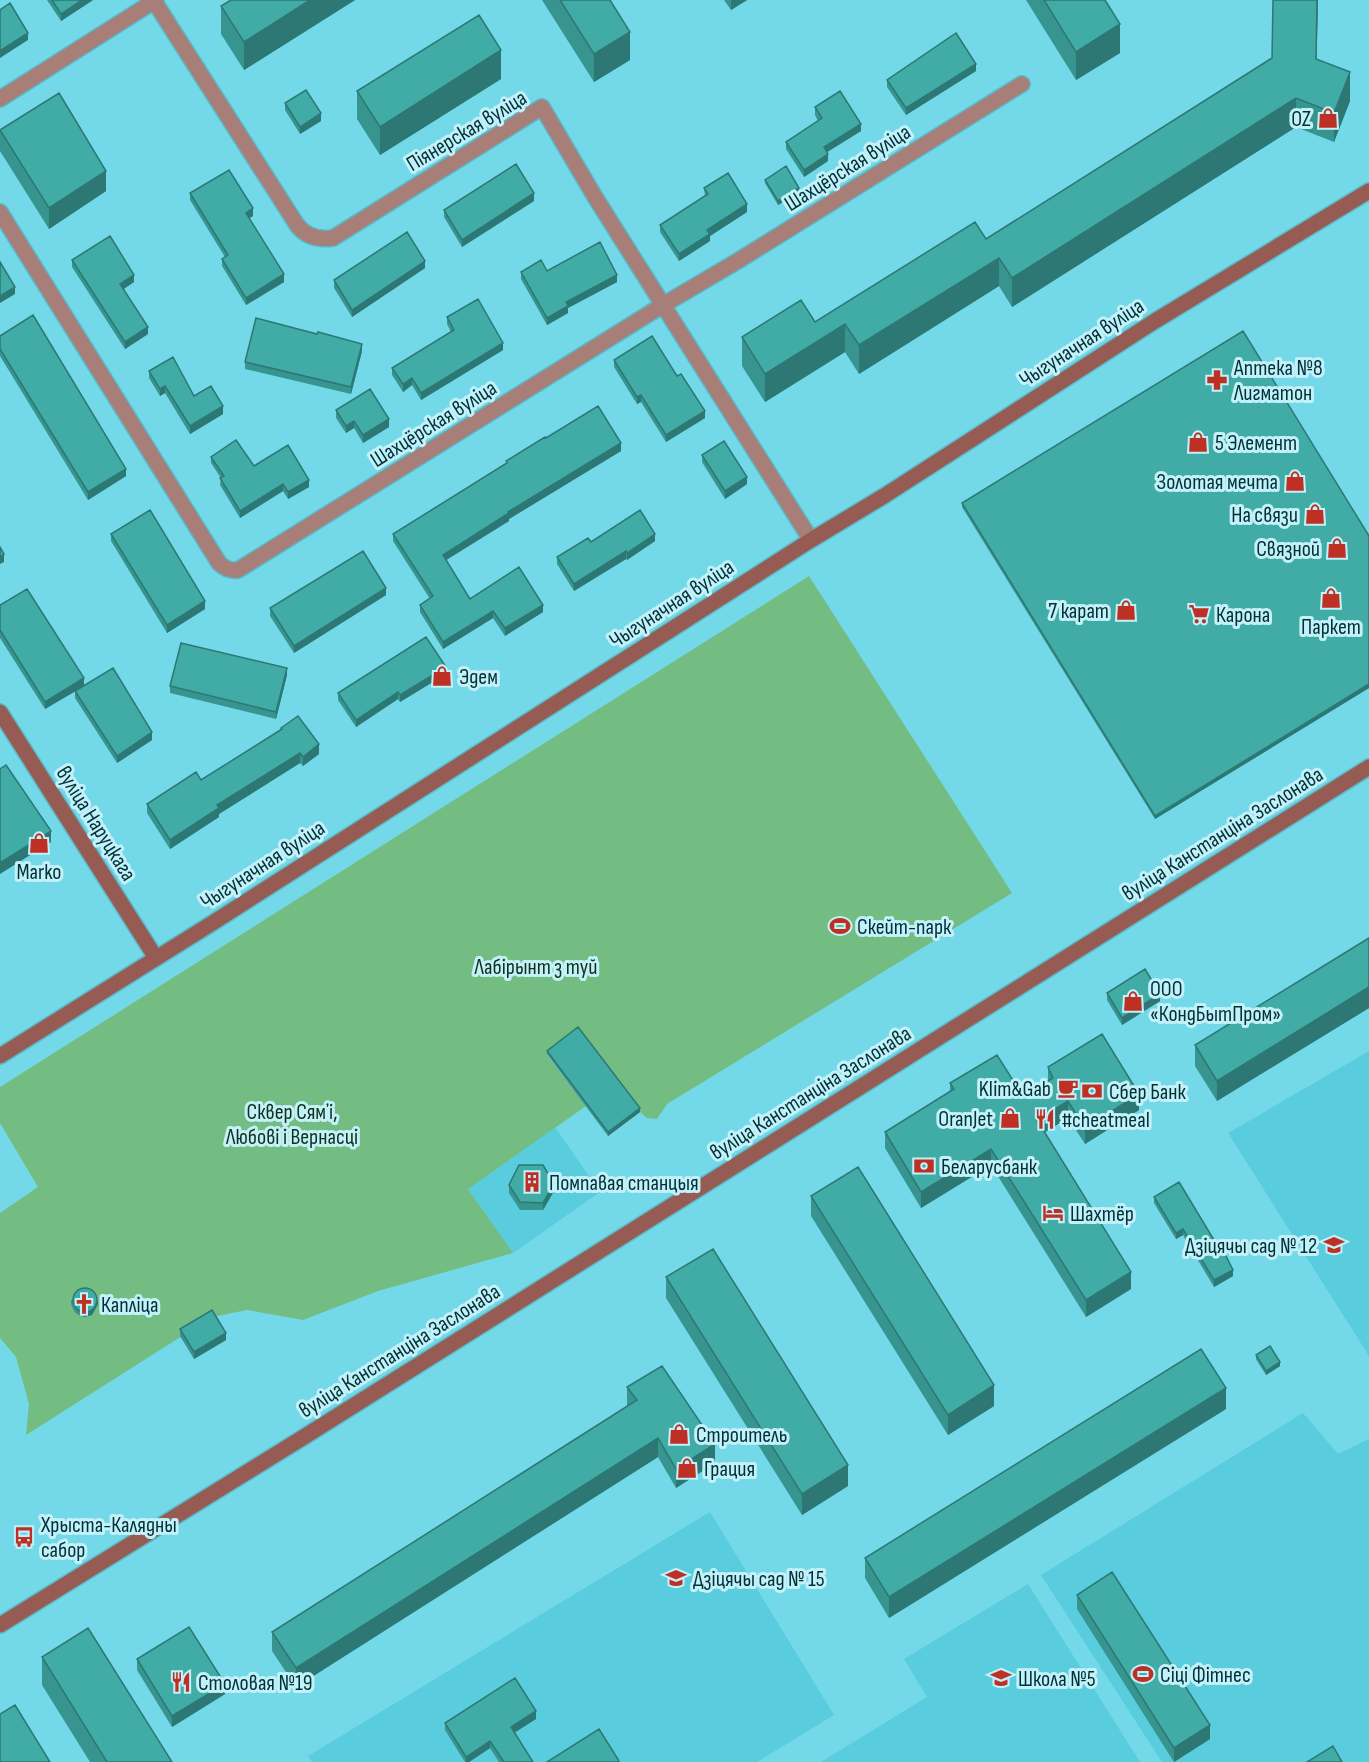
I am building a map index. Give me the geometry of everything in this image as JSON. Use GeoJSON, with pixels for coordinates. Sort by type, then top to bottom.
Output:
{"type":"FeatureCollection","features":[{"type":"Feature","properties":{"kind":"main road","name":"Чыгуначная вуліца"},"geometry":{"type":"LineString","coordinates":[[0,1056],[811,540],[884,496],[1155,321],[1369,191]]}},
{"type":"Feature","properties":{"kind":"main road","name":"вуліца Наруцкага"},"geometry":{"type":"LineString","coordinates":[[0,712],[156,958]]}},
{"type":"Feature","properties":{"kind":"main road","name":"вуліца Канстанціна Заслонава"},"geometry":{"type":"LineString","coordinates":[[0,1625],[326,1423],[1369,767]]}},
{"type":"Feature","properties":{"kind":"street"},"geometry":{"type":"LineString","coordinates":[[0,99],[155,1]]}},
{"type":"Feature","properties":{"kind":"street","name":"Піянерская вуліца"},"geometry":{"type":"LineString","coordinates":[[155,1],[302,232],[310,236],[321,239],[333,238],[542,107],[589,187],[811,540]]}},
{"type":"Feature","properties":{"kind":"street","name":"Шахцёрская вуліца"},"geometry":{"type":"LineString","coordinates":[[0,212],[219,563],[223,568],[231,571],[244,568],[663,305],[1022,84]]}},
{"type":"Feature","properties":{"kind":"shaded area","name":"Дзіцячы сад № 12"},"geometry":{"type":"Polygon","coordinates":[[[1369,1051],[1369,1356],[1228,1133],[1369,1051]]]}},
{"type":"Feature","properties":{"kind":"shaded area"},"geometry":{"type":"Polygon","coordinates":[[[555,1127],[600,1192],[513,1253],[468,1189],[555,1127]]]}},
{"type":"Feature","properties":{"kind":"shaded area"},"geometry":{"type":"Polygon","coordinates":[[[1303,1413],[1338,1454],[1369,1439],[1369,1762],[1162,1762],[1041,1575],[1303,1413]]]}},
{"type":"Feature","properties":{"kind":"shaded area","name":"Дзіцячы сад № 15"},"geometry":{"type":"Polygon","coordinates":[[[710,1512],[834,1715],[757,1762],[312,1762],[308,1756],[710,1512]]]}},
{"type":"Feature","properties":{"kind":"shaded area","name":"Школа №5"},"geometry":{"type":"Polygon","coordinates":[[[1028,1584],[1140,1762],[821,1762],[927,1697],[904,1659],[1028,1584]]]}},
{"type":"Feature","properties":{"kind":"green space","name":"Сквер Сямʼі, Любові і Вернасці"},"geometry":{"type":"Polygon","coordinates":[[[809,576],[1012,893],[667,1104],[657,1119],[647,1118],[640,1112],[579,1031],[547,1055],[586,1106],[468,1189],[513,1253],[378,1291],[303,1320],[247,1310],[212,1317],[26,1435],[29,1404],[16,1357],[0,1338],[0,1213],[38,1187],[0,1123],[0,1087],[809,576]]]}},
{"type":"Feature","properties":{"kind":"building"},"geometry":{"type":"Polygon","coordinates":[[[52,0],[82,0],[61,14],[52,0]]]}},
{"type":"Feature","properties":{"kind":"building"},"geometry":{"type":"Polygon","coordinates":[[[231,0],[310,0],[244,42],[221,6],[231,0]]]}},
{"type":"Feature","properties":{"kind":"building"},"geometry":{"type":"Polygon","coordinates":[[[560,0],[610,0],[630,32],[594,54],[560,0]]]}},
{"type":"Feature","properties":{"kind":"building"},"geometry":{"type":"Polygon","coordinates":[[[1044,0],[1105,0],[1120,24],[1076,52],[1044,0]]]}},
{"type":"Feature","properties":{"kind":"building"},"geometry":{"type":"Polygon","coordinates":[[[1273,0],[1317,0],[1316,59],[1350,72],[1334,113],[1296,98],[1012,278],[999,258],[859,345],[845,324],[765,374],[742,337],[801,300],[815,322],[975,222],[986,239],[1272,58],[1273,0]]]}},
{"type":"Feature","properties":{"kind":"building"},"geometry":{"type":"Polygon","coordinates":[[[10,3],[28,33],[0,51],[0,10],[10,3]]]}},
{"type":"Feature","properties":{"kind":"building"},"geometry":{"type":"Polygon","coordinates":[[[479,15],[501,50],[380,127],[357,91],[479,15]]]}},
{"type":"Feature","properties":{"kind":"building"},"geometry":{"type":"Polygon","coordinates":[[[956,33],[976,64],[906,108],[887,80],[956,33]]]}},
{"type":"Feature","properties":{"kind":"building"},"geometry":{"type":"Polygon","coordinates":[[[306,90],[321,113],[300,127],[285,103],[306,90]]]}},
{"type":"Feature","properties":{"kind":"building"},"geometry":{"type":"Polygon","coordinates":[[[840,91],[861,124],[824,147],[828,154],[804,170],[786,142],[822,118],[815,107],[840,91]]]}},
{"type":"Feature","properties":{"kind":"building"},"geometry":{"type":"Polygon","coordinates":[[[59,93],[106,171],[49,208],[0,130],[59,93]]]}},
{"type":"Feature","properties":{"kind":"building"},"geometry":{"type":"Polygon","coordinates":[[[516,164],[534,193],[462,240],[444,210],[516,164]]]}},
{"type":"Feature","properties":{"kind":"building"},"geometry":{"type":"Polygon","coordinates":[[[786,166],[799,188],[778,201],[765,180],[786,166]]]}},
{"type":"Feature","properties":{"kind":"building"},"geometry":{"type":"Polygon","coordinates":[[[229,170],[253,208],[246,213],[284,274],[246,298],[222,259],[228,255],[190,193],[229,170]]]}},
{"type":"Feature","properties":{"kind":"building"},"geometry":{"type":"Polygon","coordinates":[[[728,173],[747,204],[707,230],[710,234],[679,254],[660,225],[708,194],[704,188],[728,173]]]}},
{"type":"Feature","properties":{"kind":"building"},"geometry":{"type":"Polygon","coordinates":[[[407,232],[425,261],[352,310],[334,280],[407,232]]]}},
{"type":"Feature","properties":{"kind":"building"},"geometry":{"type":"Polygon","coordinates":[[[110,236],[134,275],[120,284],[148,327],[125,342],[72,260],[110,236]]]}},
{"type":"Feature","properties":{"kind":"building"},"geometry":{"type":"Polygon","coordinates":[[[600,242],[617,275],[566,302],[568,306],[547,318],[521,272],[541,260],[547,271],[600,242]]]}},
{"type":"Feature","properties":{"kind":"building"},"geometry":{"type":"Polygon","coordinates":[[[0,262],[15,287],[0,296],[0,262]]]}},
{"type":"Feature","properties":{"kind":"building"},"geometry":{"type":"Polygon","coordinates":[[[478,299],[503,343],[421,393],[412,378],[403,384],[392,368],[454,330],[447,317],[478,299]]]}},
{"type":"Feature","properties":{"kind":"building"},"geometry":{"type":"Polygon","coordinates":[[[33,315],[126,469],[88,492],[0,349],[0,336],[33,315]]]}},
{"type":"Feature","properties":{"kind":"building"},"geometry":{"type":"Polygon","coordinates":[[[256,318],[362,344],[351,387],[245,362],[256,318]]]}},
{"type":"Feature","properties":{"kind":"building","name":"Карона"},"geometry":{"type":"Polygon","coordinates":[[[1243,331],[1369,536],[1369,684],[1155,816],[962,503],[1243,331]]]}},
{"type":"Feature","properties":{"kind":"building"},"geometry":{"type":"Polygon","coordinates":[[[652,336],[677,376],[681,374],[705,411],[666,435],[641,395],[637,397],[614,360],[652,336]]]}},
{"type":"Feature","properties":{"kind":"building"},"geometry":{"type":"Polygon","coordinates":[[[173,357],[194,396],[211,386],[223,406],[190,426],[165,386],[160,389],[149,371],[173,357]]]}},
{"type":"Feature","properties":{"kind":"building"},"geometry":{"type":"Polygon","coordinates":[[[370,389],[389,419],[363,435],[354,421],[346,426],[336,410],[370,389]]]}},
{"type":"Feature","properties":{"kind":"building"},"geometry":{"type":"Polygon","coordinates":[[[598,406],[621,443],[443,555],[470,599],[519,567],[543,605],[505,628],[493,611],[443,642],[420,605],[433,596],[393,534],[507,463],[506,461],[598,406]]]}},
{"type":"Feature","properties":{"kind":"building"},"geometry":{"type":"Polygon","coordinates":[[[236,440],[254,466],[288,445],[309,480],[288,492],[283,484],[240,511],[220,478],[224,476],[211,457],[236,440]]]}},
{"type":"Feature","properties":{"kind":"building"},"geometry":{"type":"Polygon","coordinates":[[[724,441],[747,477],[725,491],[702,455],[724,441]]]}},
{"type":"Feature","properties":{"kind":"building"},"geometry":{"type":"Polygon","coordinates":[[[150,510],[205,601],[167,625],[111,534],[150,510]]]}},
{"type":"Feature","properties":{"kind":"building"},"geometry":{"type":"Polygon","coordinates":[[[640,510],[655,534],[574,584],[557,557],[588,538],[591,542],[640,510]]]}},
{"type":"Feature","properties":{"kind":"building"},"geometry":{"type":"Polygon","coordinates":[[[363,551],[386,588],[294,646],[270,608],[363,551]]]}},
{"type":"Feature","properties":{"kind":"building"},"geometry":{"type":"Polygon","coordinates":[[[27,589],[84,678],[45,702],[0,630],[0,605],[27,589]]]}},
{"type":"Feature","properties":{"kind":"building"},"geometry":{"type":"Polygon","coordinates":[[[426,637],[446,667],[400,695],[398,692],[356,720],[338,693],[426,637]]]}},
{"type":"Feature","properties":{"kind":"building"},"geometry":{"type":"Polygon","coordinates":[[[181,643],[287,668],[276,712],[170,686],[181,643]]]}},
{"type":"Feature","properties":{"kind":"building"},"geometry":{"type":"Polygon","coordinates":[[[113,668],[152,732],[117,756],[75,691],[113,668]]]}},
{"type":"Feature","properties":{"kind":"building"},"geometry":{"type":"Polygon","coordinates":[[[298,716],[319,744],[303,757],[300,753],[217,805],[219,808],[170,840],[147,804],[196,772],[201,780],[282,729],[298,716]]]}},
{"type":"Feature","properties":{"kind":"building"},"geometry":{"type":"Polygon","coordinates":[[[6,765],[51,831],[0,863],[0,769],[6,765]]]}},
{"type":"Feature","properties":{"kind":"building"},"geometry":{"type":"Polygon","coordinates":[[[1369,938],[1369,987],[1217,1081],[1195,1045],[1369,938]]]}},
{"type":"Feature","properties":{"kind":"building","name":"ООО «КондБытПром»"},"geometry":{"type":"Polygon","coordinates":[[[1145,969],[1160,994],[1122,1018],[1107,993],[1145,969]]]}},
{"type":"Feature","properties":{"kind":"building"},"geometry":{"type":"Polygon","coordinates":[[[578,1027],[640,1108],[608,1132],[547,1051],[578,1027]]]}},
{"type":"Feature","properties":{"kind":"building"},"geometry":{"type":"Polygon","coordinates":[[[1102,1034],[1139,1094],[1085,1128],[1068,1101],[1037,1120],[1131,1272],[1086,1300],[991,1149],[921,1192],[885,1132],[954,1089],[950,1083],[997,1055],[1023,1096],[1053,1078],[1048,1067],[1102,1034]]]}},
{"type":"Feature","properties":{"kind":"building","name":"Помпавая станцыя"},"geometry":{"type":"Polygon","coordinates":[[[519,1165],[543,1165],[554,1184],[543,1203],[520,1202],[509,1185],[519,1165]]]}},
{"type":"Feature","properties":{"kind":"building"},"geometry":{"type":"Polygon","coordinates":[[[858,1167],[994,1385],[948,1415],[811,1196],[858,1167]]]}},
{"type":"Feature","properties":{"kind":"building"},"geometry":{"type":"Polygon","coordinates":[[[1179,1182],[1217,1245],[1220,1244],[1233,1270],[1214,1280],[1183,1229],[1176,1233],[1154,1197],[1179,1182]]]}},
{"type":"Feature","properties":{"kind":"building"},"geometry":{"type":"Polygon","coordinates":[[[713,1249],[848,1465],[802,1494],[666,1277],[713,1249]]]}},
{"type":"Feature","properties":{"kind":"building","name":"Капліца"},"geometry":{"type":"Polygon","coordinates":[[[85,1288],[94,1291],[97,1300],[94,1309],[85,1312],[76,1309],[73,1300],[76,1291],[85,1288]]]}},
{"type":"Feature","properties":{"kind":"building"},"geometry":{"type":"Polygon","coordinates":[[[212,1310],[226,1333],[194,1352],[180,1329],[212,1310]]]}},
{"type":"Feature","properties":{"kind":"building"},"geometry":{"type":"Polygon","coordinates":[[[1270,1346],[1280,1362],[1266,1371],[1256,1355],[1270,1346]]]}},
{"type":"Feature","properties":{"kind":"building"},"geometry":{"type":"Polygon","coordinates":[[[1201,1349],[1226,1388],[889,1597],[865,1558],[1201,1349]]]}},
{"type":"Feature","properties":{"kind":"building"},"geometry":{"type":"Polygon","coordinates":[[[662,1366],[715,1444],[676,1469],[658,1438],[296,1668],[272,1632],[637,1400],[627,1387],[662,1366]]]}},
{"type":"Feature","properties":{"kind":"building","name":"Сіці Фітнес"},"geometry":{"type":"Polygon","coordinates":[[[1112,1572],[1210,1725],[1174,1748],[1077,1595],[1112,1572]]]}},
{"type":"Feature","properties":{"kind":"building","name":"Столовая №19"},"geometry":{"type":"Polygon","coordinates":[[[189,1627],[225,1684],[172,1716],[137,1659],[189,1627]]]}},
{"type":"Feature","properties":{"kind":"building"},"geometry":{"type":"Polygon","coordinates":[[[88,1628],[172,1762],[107,1762],[42,1657],[88,1628]]]}},
{"type":"Feature","properties":{"kind":"building"},"geometry":{"type":"Polygon","coordinates":[[[515,1678],[536,1711],[511,1727],[533,1762],[504,1762],[490,1741],[466,1757],[445,1723],[515,1678]]]}},
{"type":"Feature","properties":{"kind":"building"},"geometry":{"type":"Polygon","coordinates":[[[15,1705],[50,1762],[0,1762],[0,1714],[15,1705]]]}},
{"type":"Feature","properties":{"kind":"building"},"geometry":{"type":"Polygon","coordinates":[[[599,1729],[619,1761],[547,1762],[599,1729]]]}},
{"type":"Feature","properties":{"kind":"building"},"geometry":{"type":"Polygon","coordinates":[[[1333,1746],[1342,1762],[1307,1762],[1333,1746]]]}},
{"type":"Feature","properties":{"kind":"place","name":"OZ"},"geometry":{"type":"Point","coordinates":[1328,118]}},
{"type":"Feature","properties":{"kind":"place","name":"Аптека №8 Лигматон"},"geometry":{"type":"Point","coordinates":[1217,380]}},
{"type":"Feature","properties":{"kind":"place","name":"5 Элемент"},"geometry":{"type":"Point","coordinates":[1198,442]}},
{"type":"Feature","properties":{"kind":"place","name":"Золотая мечта"},"geometry":{"type":"Point","coordinates":[1295,481]}},
{"type":"Feature","properties":{"kind":"place","name":"На связи"},"geometry":{"type":"Point","coordinates":[1315,514]}},
{"type":"Feature","properties":{"kind":"place","name":"Связной"},"geometry":{"type":"Point","coordinates":[1337,548]}},
{"type":"Feature","properties":{"kind":"place","name":"Паркет"},"geometry":{"type":"Point","coordinates":[1331,598]}},
{"type":"Feature","properties":{"kind":"place","name":"7 карат"},"geometry":{"type":"Point","coordinates":[1126,610]}},
{"type":"Feature","properties":{"kind":"place","name":"Карона"},"geometry":{"type":"Point","coordinates":[1199,614]}},
{"type":"Feature","properties":{"kind":"place","name":"Эдем"},"geometry":{"type":"Point","coordinates":[442,676]}},
{"type":"Feature","properties":{"kind":"place","name":"Marko"},"geometry":{"type":"Point","coordinates":[39,843]}},
{"type":"Feature","properties":{"kind":"place","name":"Скейт-парк"},"geometry":{"type":"Point","coordinates":[840,926]}},
{"type":"Feature","properties":{"kind":"place","name":"ООО «КондБытПром»"},"geometry":{"type":"Point","coordinates":[1133,1001]}},
{"type":"Feature","properties":{"kind":"place","name":"Klim&Gab"},"geometry":{"type":"Point","coordinates":[1068,1088]}},
{"type":"Feature","properties":{"kind":"place","name":"Сбер Банк"},"geometry":{"type":"Point","coordinates":[1092,1091]}},
{"type":"Feature","properties":{"kind":"place","name":"OranJet"},"geometry":{"type":"Point","coordinates":[1010,1118]}},
{"type":"Feature","properties":{"kind":"place","name":"#cheatmeal"},"geometry":{"type":"Point","coordinates":[1045,1119]}},
{"type":"Feature","properties":{"kind":"place","name":"Беларусбанк"},"geometry":{"type":"Point","coordinates":[924,1166]}},
{"type":"Feature","properties":{"kind":"place","name":"Помпавая станцыя"},"geometry":{"type":"Point","coordinates":[532,1182]}},
{"type":"Feature","properties":{"kind":"place","name":"Шахтёр"},"geometry":{"type":"Point","coordinates":[1053,1213]}},
{"type":"Feature","properties":{"kind":"place","name":"Дзіцячы сад № 12"},"geometry":{"type":"Point","coordinates":[1334,1245]}},
{"type":"Feature","properties":{"kind":"place","name":"Капліца"},"geometry":{"type":"Point","coordinates":[84,1304]}},
{"type":"Feature","properties":{"kind":"place","name":"Строитель"},"geometry":{"type":"Point","coordinates":[679,1434]}},
{"type":"Feature","properties":{"kind":"place","name":"Грация"},"geometry":{"type":"Point","coordinates":[687,1468]}},
{"type":"Feature","properties":{"kind":"place","name":"Хрыста-Калядны сабор"},"geometry":{"type":"Point","coordinates":[24,1537]}},
{"type":"Feature","properties":{"kind":"place","name":"Дзіцячы сад № 15"},"geometry":{"type":"Point","coordinates":[676,1578]}},
{"type":"Feature","properties":{"kind":"place","name":"Сіці Фітнес"},"geometry":{"type":"Point","coordinates":[1143,1674]}},
{"type":"Feature","properties":{"kind":"place","name":"Школа №5"},"geometry":{"type":"Point","coordinates":[1001,1678]}},
{"type":"Feature","properties":{"kind":"place","name":"Столовая №19"},"geometry":{"type":"Point","coordinates":[181,1682]}},
{"type":"Feature","properties":{"kind":"park label","name":"Лабірынт з туй"},"geometry":{"type":"Point","coordinates":[536,966]}}]}
